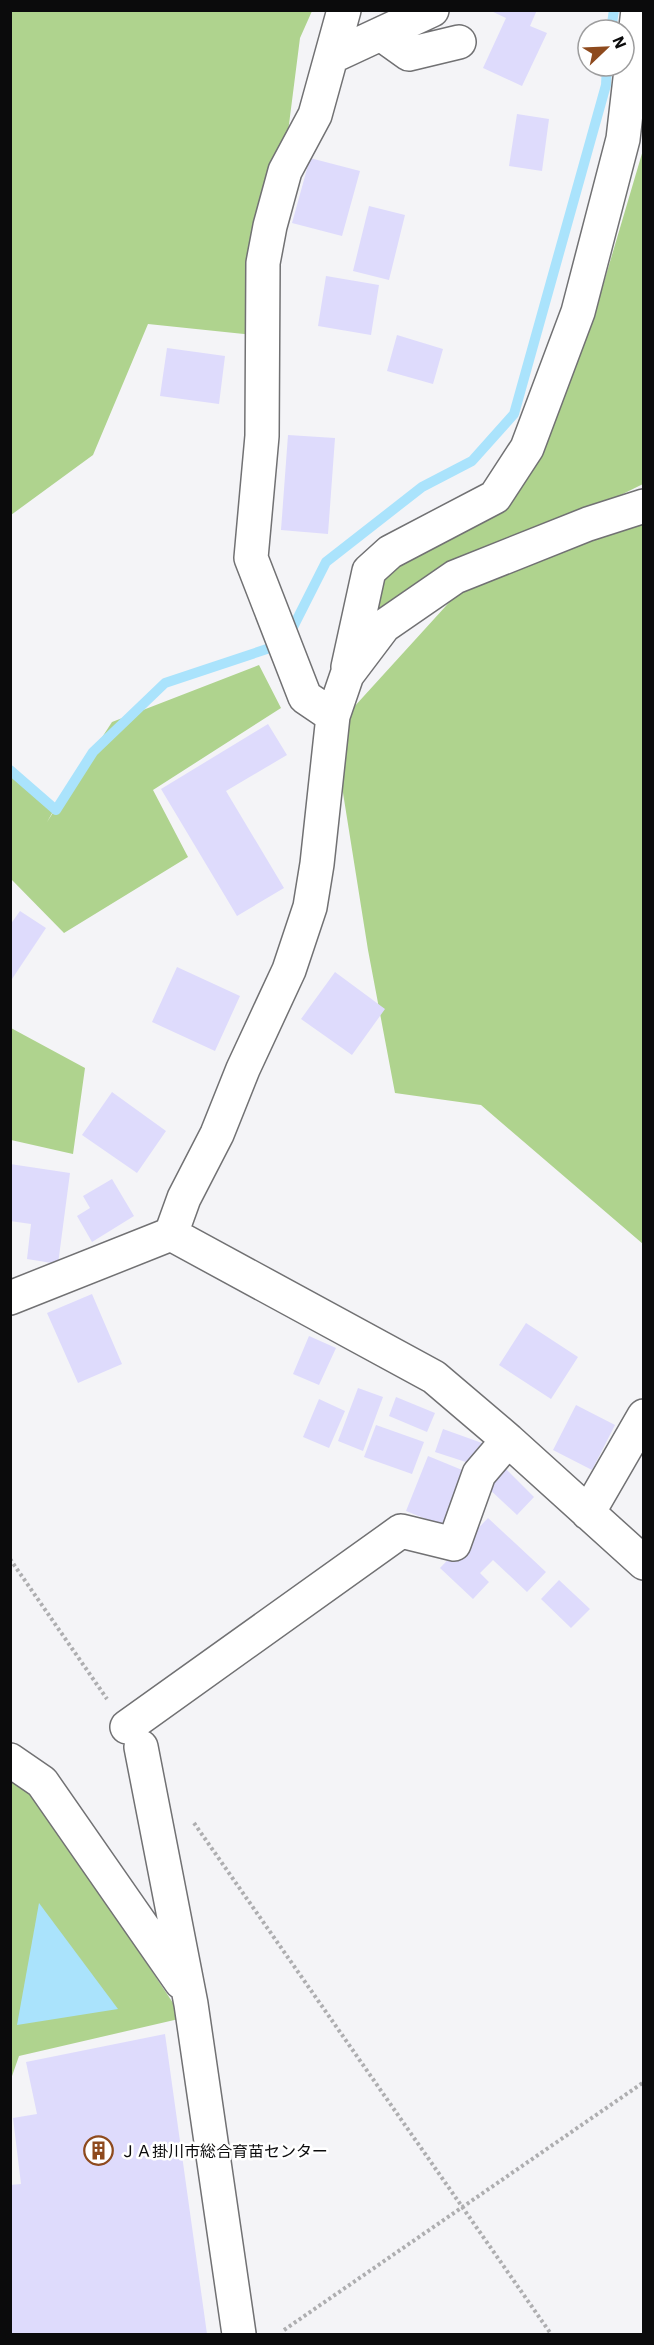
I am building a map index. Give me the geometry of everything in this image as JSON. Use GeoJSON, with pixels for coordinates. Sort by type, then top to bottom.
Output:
{"type":"FeatureCollection","features":[{"type":"Feature","properties":{"kind":"street"},"geometry":{"type":"LineString","coordinates":[[333,717],[305,698],[251,558],[262,436],[263,263],[285,171],[315,115],[344,10]]}},
{"type":"Feature","properties":{"kind":"street"},"geometry":{"type":"LineString","coordinates":[[331,57],[432,10]]}},
{"type":"Feature","properties":{"kind":"street"},"geometry":{"type":"LineString","coordinates":[[10,1298],[171,1234],[184,1198],[217,1134],[243,1069],[289,970],[310,907],[333,717],[347,675],[369,572],[390,552],[495,497],[527,448],[578,312],[634,127],[638,10]]}},
{"type":"Feature","properties":{"kind":"street"},"geometry":{"type":"LineString","coordinates":[[381,34],[409,54],[459,42]]}},
{"type":"Feature","properties":{"kind":"street"},"geometry":{"type":"LineString","coordinates":[[347,675],[384,626],[455,577],[588,524],[644,506]]}},
{"type":"Feature","properties":{"kind":"street"},"geometry":{"type":"LineString","coordinates":[[171,1234],[434,1377],[508,1440],[644,1563]]}},
{"type":"Feature","properties":{"kind":"street"},"geometry":{"type":"LineString","coordinates":[[588,1513],[644,1416]]}},
{"type":"Feature","properties":{"kind":"street"},"geometry":{"type":"LineString","coordinates":[[239,2334],[189,1994],[134,1737],[401,1531],[454,1544],[479,1474],[508,1440]]}},
{"type":"Feature","properties":{"kind":"street"},"geometry":{"type":"LineString","coordinates":[[10,1760],[42,1782],[189,1994]]}},
{"type":"Feature","properties":{"kind":"path"},"geometry":{"type":"LineString","coordinates":[[10,1559],[134,1737]]}},
{"type":"Feature","properties":{"kind":"path"},"geometry":{"type":"LineString","coordinates":[[189,1816],[550,2334]]}},
{"type":"Feature","properties":{"kind":"path"},"geometry":{"type":"LineString","coordinates":[[284,2330],[644,2082]]}},
{"type":"Feature","properties":{"kind":"green space"},"geometry":{"type":"Polygon","coordinates":[[[11,11],[312,11],[300,38],[262,336],[148,324],[93,455],[11,515],[11,11]]]}},
{"type":"Feature","properties":{"kind":"green space"},"geometry":{"type":"Polygon","coordinates":[[[643,150],[643,484],[455,577],[360,630],[390,552],[505,503],[566,344],[599,299],[643,150]]]}},
{"type":"Feature","properties":{"kind":"green space"},"geometry":{"type":"Polygon","coordinates":[[[643,523],[643,1244],[481,1105],[395,1093],[368,950],[333,730],[465,585],[643,523]]]}},
{"type":"Feature","properties":{"kind":"green space"},"geometry":{"type":"Polygon","coordinates":[[[259,665],[281,708],[153,790],[188,857],[64,933],[11,879],[11,768],[55,808],[47,822],[112,722],[259,665]]]}},
{"type":"Feature","properties":{"kind":"green space"},"geometry":{"type":"Polygon","coordinates":[[[11,1028],[85,1068],[73,1154],[11,1140],[11,1028]]]}},
{"type":"Feature","properties":{"kind":"green space"},"geometry":{"type":"Polygon","coordinates":[[[11,1759],[183,2018],[19,2056],[11,2079],[11,1759]]]}},
{"type":"Feature","properties":{"kind":"water"},"geometry":{"type":"Polygon","coordinates":[[[39,1903],[118,2009],[17,2025],[39,1903]]]}},
{"type":"Feature","properties":{"kind":"building"},"geometry":{"type":"Polygon","coordinates":[[[489,10],[537,10],[530,26],[547,33],[522,86],[483,68],[506,18],[489,10]]]}},
{"type":"Feature","properties":{"kind":"building"},"geometry":{"type":"Polygon","coordinates":[[[517,114],[549,119],[542,171],[509,166],[517,114]]]}},
{"type":"Feature","properties":{"kind":"building"},"geometry":{"type":"Polygon","coordinates":[[[310,158],[360,171],[342,236],[292,223],[310,158]]]}},
{"type":"Feature","properties":{"kind":"building"},"geometry":{"type":"Polygon","coordinates":[[[369,206],[405,215],[389,280],[353,271],[369,206]]]}},
{"type":"Feature","properties":{"kind":"building"},"geometry":{"type":"Polygon","coordinates":[[[326,276],[379,285],[371,335],[318,326],[326,276]]]}},
{"type":"Feature","properties":{"kind":"building"},"geometry":{"type":"Polygon","coordinates":[[[397,335],[443,349],[433,384],[387,371],[397,335]]]}},
{"type":"Feature","properties":{"kind":"building"},"geometry":{"type":"Polygon","coordinates":[[[167,348],[225,356],[219,404],[160,396],[167,348]]]}},
{"type":"Feature","properties":{"kind":"building"},"geometry":{"type":"Polygon","coordinates":[[[288,435],[335,438],[328,534],[281,530],[288,435]]]}},
{"type":"Feature","properties":{"kind":"building"},"geometry":{"type":"Polygon","coordinates":[[[268,724],[287,755],[226,791],[284,888],[237,916],[161,789],[268,724]]]}},
{"type":"Feature","properties":{"kind":"building"},"geometry":{"type":"Polygon","coordinates":[[[20,911],[46,928],[12,979],[10,978],[10,925],[20,911]]]}},
{"type":"Feature","properties":{"kind":"building"},"geometry":{"type":"Polygon","coordinates":[[[177,967],[240,996],[215,1051],[152,1022],[177,967]]]}},
{"type":"Feature","properties":{"kind":"building"},"geometry":{"type":"Polygon","coordinates":[[[335,972],[385,1009],[352,1055],[301,1019],[335,972]]]}},
{"type":"Feature","properties":{"kind":"building"},"geometry":{"type":"Polygon","coordinates":[[[112,1092],[166,1131],[137,1173],[82,1135],[112,1092]]]}},
{"type":"Feature","properties":{"kind":"building"},"geometry":{"type":"Polygon","coordinates":[[[10,1164],[70,1173],[58,1264],[27,1259],[31,1224],[10,1221],[10,1164]]]}},
{"type":"Feature","properties":{"kind":"building"},"geometry":{"type":"Polygon","coordinates":[[[112,1179],[134,1216],[92,1242],[77,1216],[90,1208],[83,1196],[112,1179]]]}},
{"type":"Feature","properties":{"kind":"building"},"geometry":{"type":"Polygon","coordinates":[[[92,1294],[122,1364],[78,1383],[47,1313],[92,1294]]]}},
{"type":"Feature","properties":{"kind":"building"},"geometry":{"type":"Polygon","coordinates":[[[526,1323],[578,1357],[551,1399],[499,1365],[526,1323]]]}},
{"type":"Feature","properties":{"kind":"building"},"geometry":{"type":"Polygon","coordinates":[[[309,1336],[336,1348],[319,1385],[293,1374],[309,1336]]]}},
{"type":"Feature","properties":{"kind":"building"},"geometry":{"type":"Polygon","coordinates":[[[358,1388],[383,1397],[363,1451],[338,1441],[358,1388]]]}},
{"type":"Feature","properties":{"kind":"building"},"geometry":{"type":"Polygon","coordinates":[[[396,1397],[435,1413],[427,1432],[389,1416],[396,1397]]]}},
{"type":"Feature","properties":{"kind":"building"},"geometry":{"type":"Polygon","coordinates":[[[319,1399],[345,1411],[329,1448],[303,1437],[319,1399]]]}},
{"type":"Feature","properties":{"kind":"building"},"geometry":{"type":"Polygon","coordinates":[[[576,1405],[615,1425],[592,1470],[553,1450],[576,1405]]]}},
{"type":"Feature","properties":{"kind":"building"},"geometry":{"type":"Polygon","coordinates":[[[376,1425],[424,1442],[412,1474],[364,1457],[376,1425]]]}},
{"type":"Feature","properties":{"kind":"building"},"geometry":{"type":"Polygon","coordinates":[[[443,1429],[482,1443],[475,1465],[435,1452],[443,1429]]]}},
{"type":"Feature","properties":{"kind":"building"},"geometry":{"type":"Polygon","coordinates":[[[428,1456],[467,1472],[446,1527],[406,1511],[428,1456]]]}},
{"type":"Feature","properties":{"kind":"building"},"geometry":{"type":"Polygon","coordinates":[[[504,1467],[534,1497],[517,1515],[486,1486],[504,1467]]]}},
{"type":"Feature","properties":{"kind":"building"},"geometry":{"type":"Polygon","coordinates":[[[488,1518],[546,1572],[527,1592],[493,1560],[480,1573],[489,1582],[473,1599],[440,1568],[488,1518]]]}},
{"type":"Feature","properties":{"kind":"building"},"geometry":{"type":"Polygon","coordinates":[[[559,1580],[590,1609],[571,1628],[541,1599],[559,1580]]]}},
{"type":"Feature","properties":{"kind":"building","name":"ＪＡ掛川市総合育苗センター"},"geometry":{"type":"Polygon","coordinates":[[[165,2034],[207,2334],[10,2334],[10,2185],[21,2184],[13,2118],[37,2114],[26,2062],[165,2034]]]}},
{"type":"Feature","properties":{"kind":"waterway"},"geometry":{"type":"LineString","coordinates":[[613,18],[614,10]]}},
{"type":"Feature","properties":{"kind":"waterway"},"geometry":{"type":"LineString","coordinates":[[10,770],[56,810],[93,752],[165,683],[285,643],[326,562],[422,487],[472,461],[514,414],[606,78]]}},
{"type":"Feature","properties":{"kind":"place","name":"ＪＡ掛川市総合育苗センター"},"geometry":{"type":"Point","coordinates":[99,2151]}}]}
